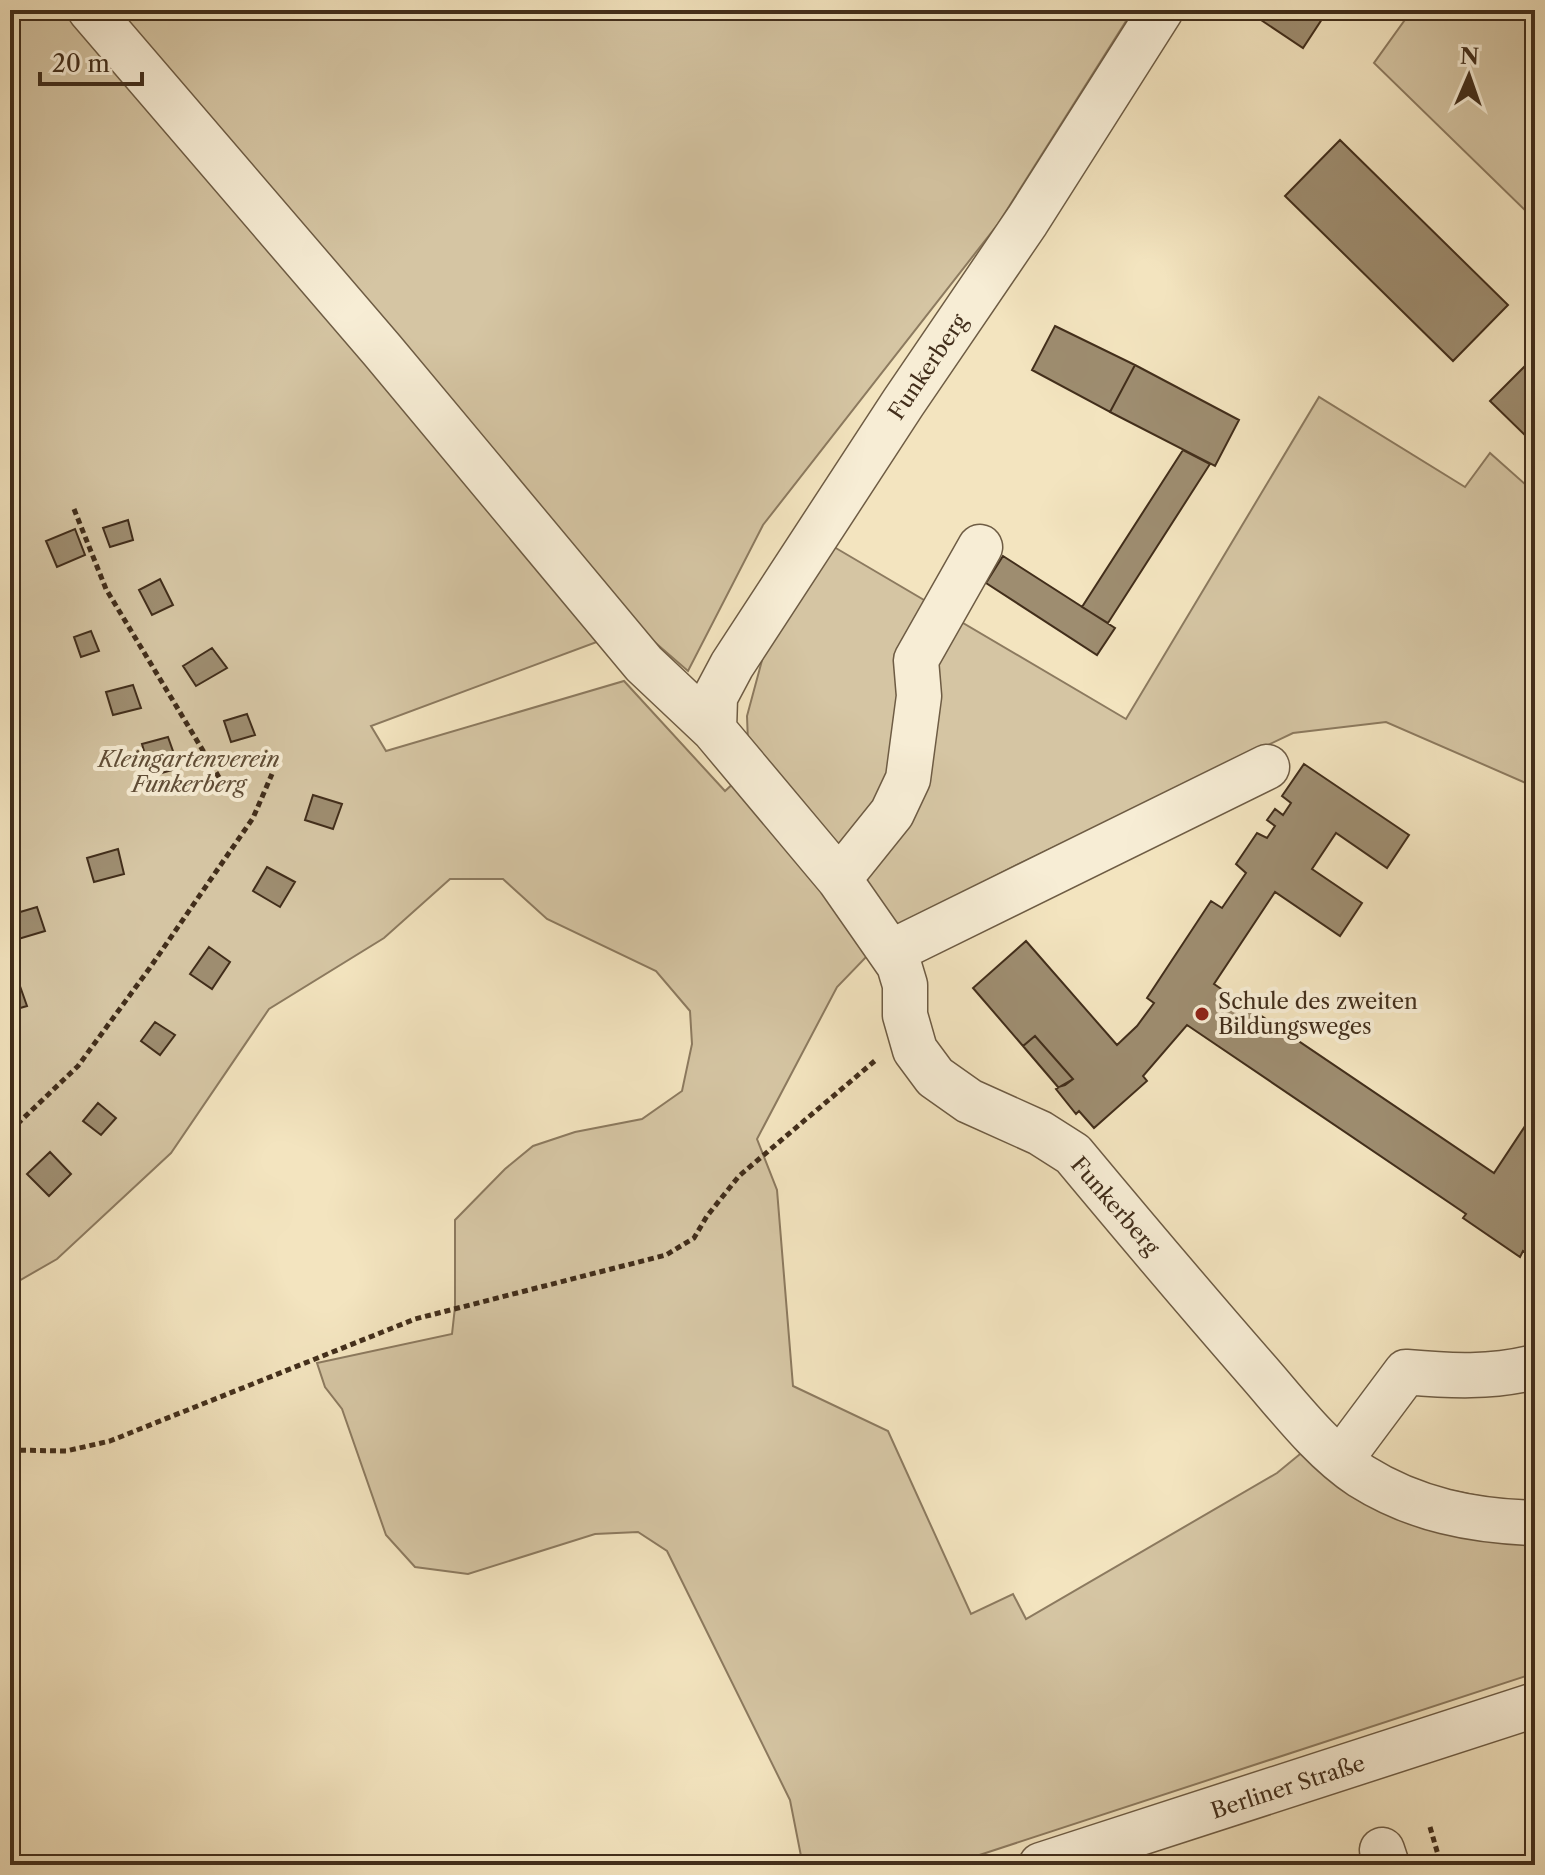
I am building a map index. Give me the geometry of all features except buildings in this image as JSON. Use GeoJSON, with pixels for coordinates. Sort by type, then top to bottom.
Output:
{"type":"FeatureCollection","features":[{"type":"Feature","properties":{"kind":"street","name":"Funkerberg"},"geometry":{"type":"LineString","coordinates":[[90,10],[382,350],[644,664],[714,730],[839,879],[899,965],[905,985],[905,1015],[915,1050],[935,1077],[969,1101],[1040,1133],[1073,1154],[1304,1424],[1360,1476],[1413,1503],[1445,1513],[1488,1522],[1535,1523]]}},
{"type":"Feature","properties":{"kind":"street","name":"Funkerberg"},"geometry":{"type":"LineString","coordinates":[[714,730],[715,697],[732,665],[903,403],[1027,221],[1161,10]]}},
{"type":"Feature","properties":{"kind":"street"},"geometry":{"type":"LineString","coordinates":[[839,879],[892,813],[908,779],[919,696],[916,660],[980,547]]}},
{"type":"Feature","properties":{"kind":"street"},"geometry":{"type":"LineString","coordinates":[[891,952],[1267,767]]}},
{"type":"Feature","properties":{"kind":"street"},"geometry":{"type":"LineString","coordinates":[[1341,1459],[1406,1372],[1455,1376],[1499,1375],[1535,1367]]}},
{"type":"Feature","properties":{"kind":"street","name":"Berliner Straße"},"geometry":{"type":"LineString","coordinates":[[1041,1865],[1535,1705]]}},
{"type":"Feature","properties":{"kind":"path"},"geometry":{"type":"LineString","coordinates":[[74,509],[106,589],[226,789]]}},
{"type":"Feature","properties":{"kind":"path"},"geometry":{"type":"LineString","coordinates":[[10,1131],[87,1054],[253,818],[272,774]]}},
{"type":"Feature","properties":{"kind":"path"},"geometry":{"type":"LineString","coordinates":[[10,1450],[66,1451],[110,1441],[415,1319],[666,1255],[694,1238],[707,1216],[739,1176],[910,1032]]}},
{"type":"Feature","properties":{"kind":"path"},"geometry":{"type":"LineString","coordinates":[[1530,1793],[1535,1808]]}},
{"type":"Feature","properties":{"kind":"path"},"geometry":{"type":"LineString","coordinates":[[1430,1827],[1441,1865]]}},
{"type":"Feature","properties":{"kind":"green space","name":"Kleingartenverein Funkerberg"},"geometry":{"type":"Polygon","coordinates":[[[10,10],[1133,10],[998,224],[763,525],[688,671],[637,627],[371,726],[386,751],[624,681],[725,791],[749,769],[747,716],[764,653],[829,544],[1126,719],[1319,397],[1465,487],[1490,453],[1535,493],[1535,787],[1386,722],[1293,733],[1017,865],[894,928],[837,987],[757,1139],[777,1190],[793,1386],[888,1431],[971,1614],[1013,1594],[1026,1619],[1277,1473],[1333,1427],[1404,1481],[1535,1507],[1535,1673],[949,1865],[794,1865],[801,1856],[790,1800],[667,1551],[638,1532],[595,1534],[468,1574],[415,1567],[386,1535],[342,1409],[325,1387],[317,1363],[452,1334],[455,1220],[505,1169],[533,1146],[575,1132],[642,1119],[682,1091],[692,1044],[690,1011],[656,971],[547,919],[503,879],[450,879],[384,938],[269,1009],[171,1153],[57,1259],[10,1286],[10,10]]]}},
{"type":"Feature","properties":{"kind":"green space"},"geometry":{"type":"Polygon","coordinates":[[[1412,10],[1535,10],[1535,220],[1374,63],[1412,10]]]}},
{"type":"Feature","properties":{"kind":"place","name":"Schule des zweiten Bildungsweges"},"geometry":{"type":"Point","coordinates":[1202,1014]}}]}
